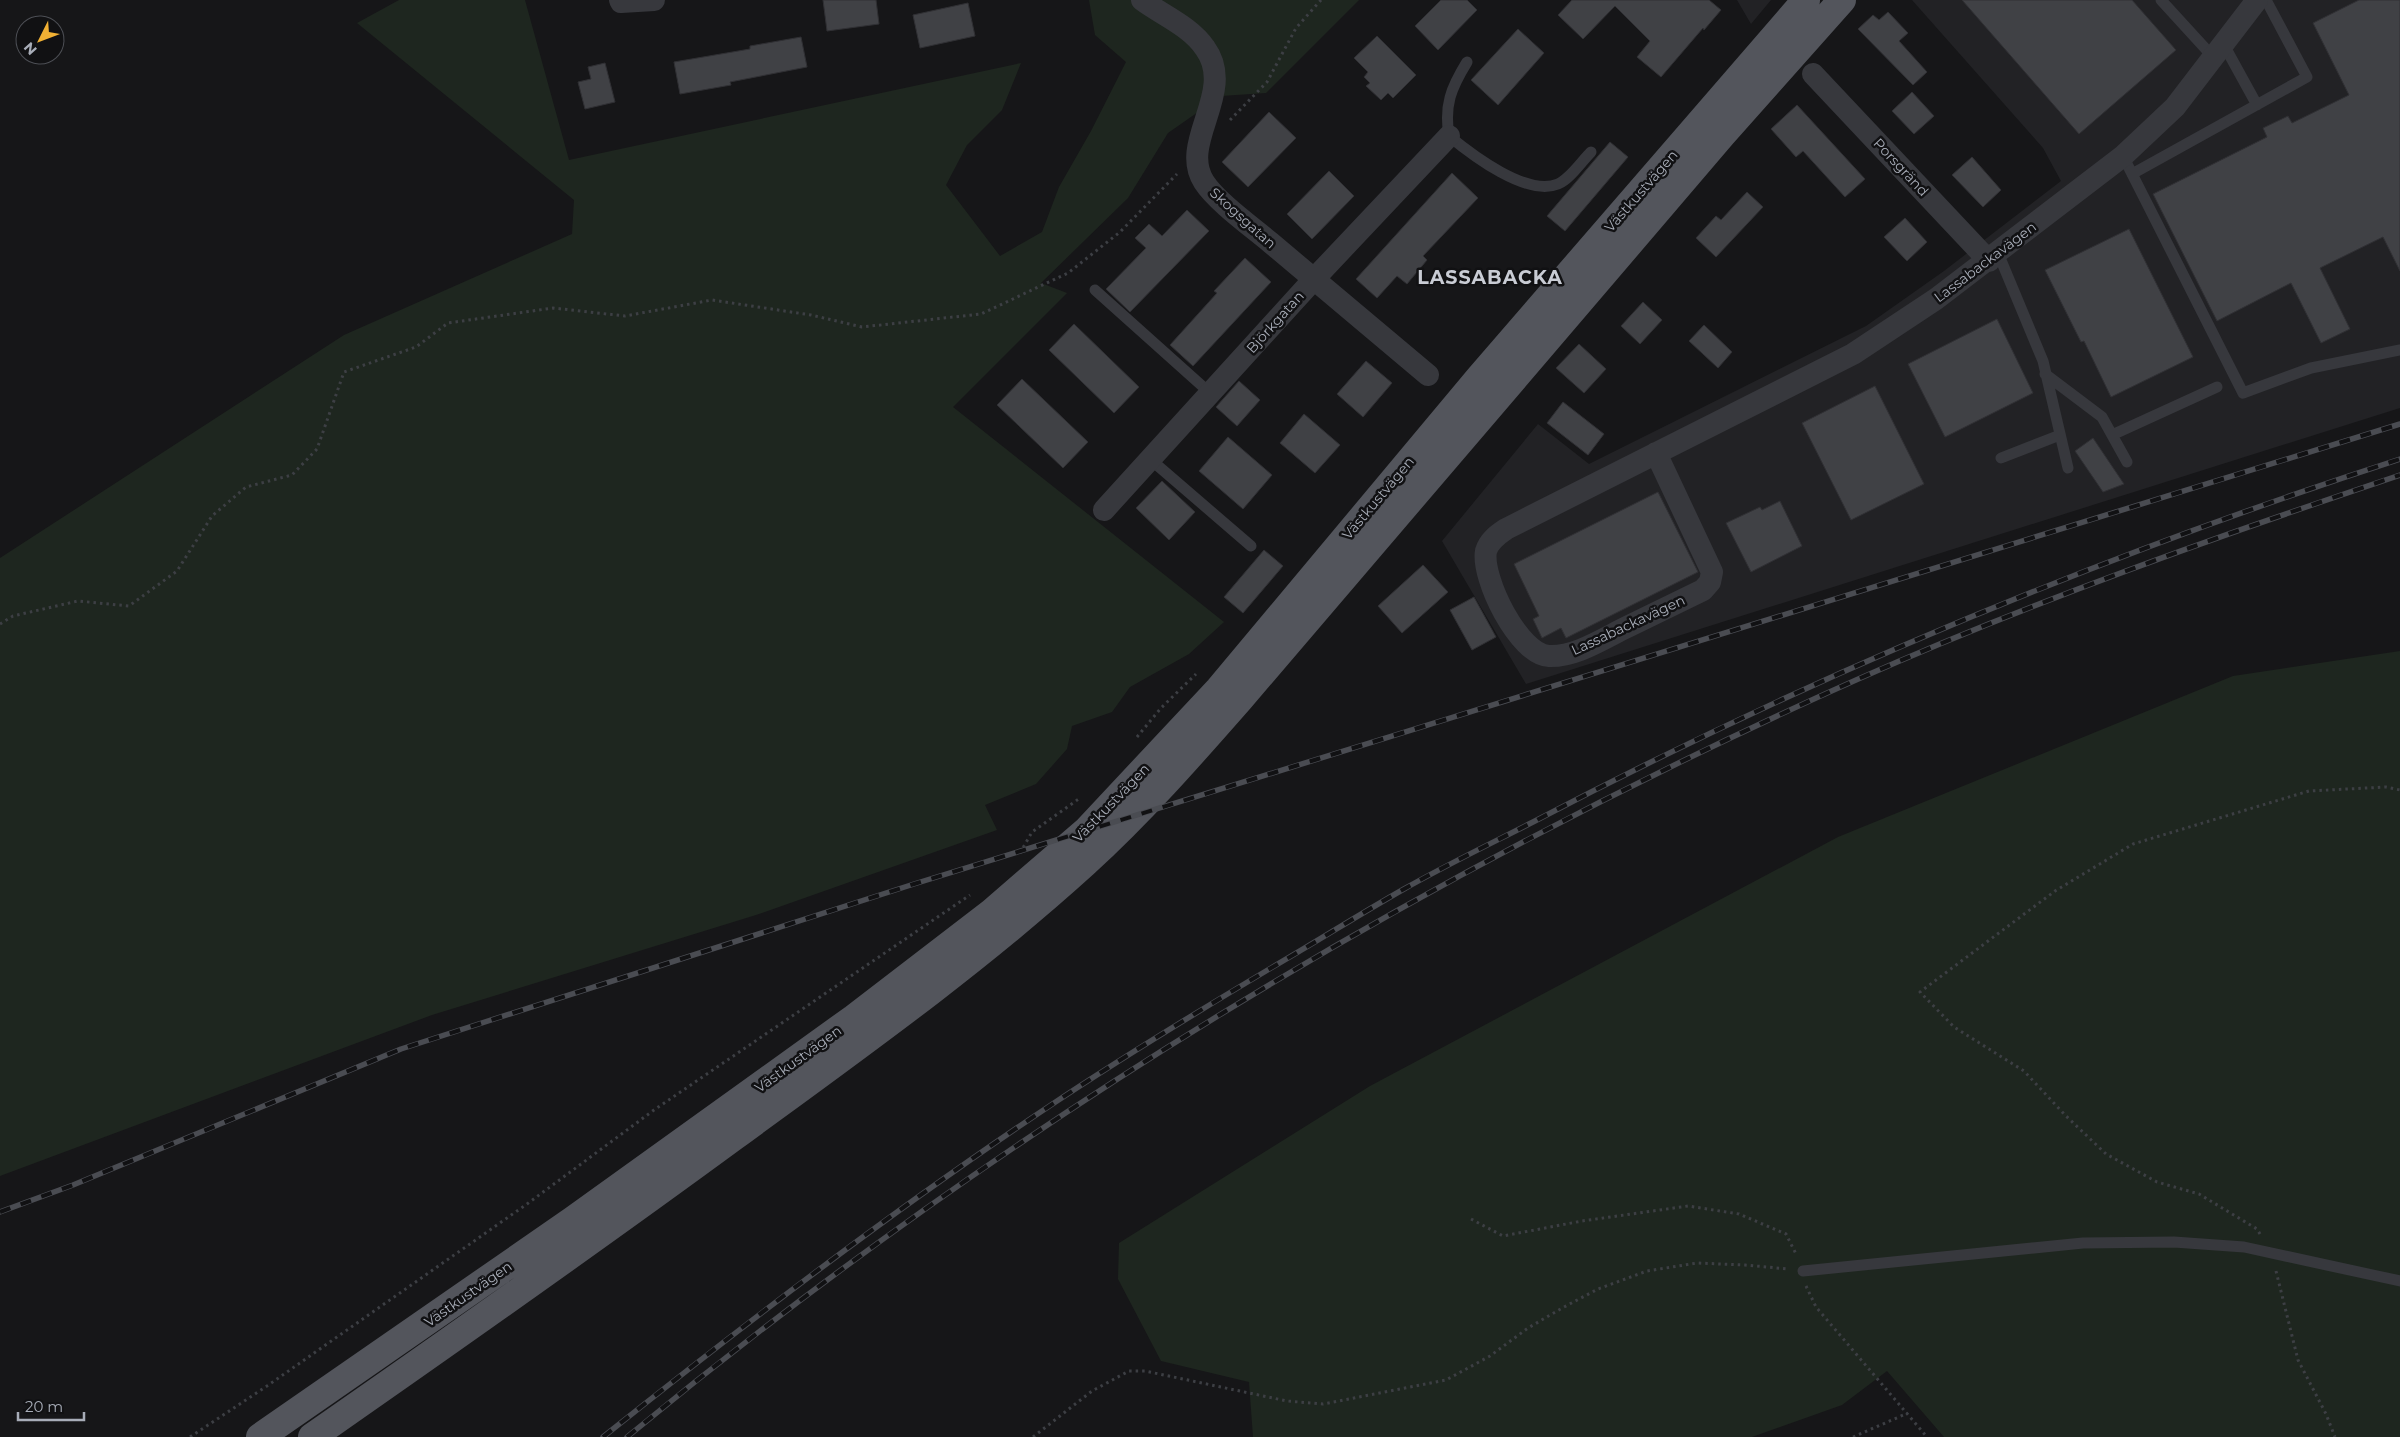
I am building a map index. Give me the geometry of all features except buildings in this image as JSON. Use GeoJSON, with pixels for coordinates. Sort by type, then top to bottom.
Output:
{"type":"FeatureCollection","features":[{"type":"Feature","properties":{"kind":"main road","name":"Västkustvägen"},"geometry":{"type":"LineString","coordinates":[[260,1437],[565,1226],[854,1018],[992,912],[1087,830],[1218,689],[1479,378],[1806,0]]}},
{"type":"Feature","properties":{"kind":"main road","name":"Västkustvägen"},"geometry":{"type":"LineString","coordinates":[[312,1437],[536,1281],[783,1101],[933,989],[1009,928],[1085,863],[1137,811],[1222,720],[1728,128],[1842,0]]}},
{"type":"Feature","properties":{"kind":"street"},"geometry":{"type":"LineString","coordinates":[[620,1],[654,0]]}},
{"type":"Feature","properties":{"kind":"street","name":"Skogsgatan"},"geometry":{"type":"LineString","coordinates":[[1142,0],[1196,38],[1206,49],[1212,63],[1214,91],[1197,154],[1197,168],[1203,182],[1212,192],[1428,374]]}},
{"type":"Feature","properties":{"kind":"street","name":"Lassabackavägen"},"geometry":{"type":"LineString","coordinates":[[1656,453],[1712,572],[1710,582],[1703,590],[1565,655],[1548,656],[1536,653],[1513,629],[1487,574],[1486,552],[1490,543],[1506,529],[1656,453],[1853,354],[1936,299],[1993,257],[2128,165],[2257,0]]}},
{"type":"Feature","properties":{"kind":"street","name":"Porsgränd"},"geometry":{"type":"LineString","coordinates":[[1813,74],[1993,257]]}},
{"type":"Feature","properties":{"kind":"street","name":"Björkgatan"},"geometry":{"type":"LineString","coordinates":[[1104,510],[1314,279],[1449,136]]}},
{"type":"Feature","properties":{"kind":"lane"},"geometry":{"type":"LineString","coordinates":[[2161,0],[2219,51],[2257,105]]}},
{"type":"Feature","properties":{"kind":"lane"},"geometry":{"type":"LineString","coordinates":[[2266,0],[2307,77],[2257,105],[2128,165],[2243,393],[2311,368],[2400,350]]}},
{"type":"Feature","properties":{"kind":"lane"},"geometry":{"type":"LineString","coordinates":[[1467,62],[1452,85],[1446,118],[1449,136],[1489,166],[1535,186],[1549,187],[1560,184],[1591,152]]}},
{"type":"Feature","properties":{"kind":"lane"},"geometry":{"type":"LineString","coordinates":[[1993,257],[2043,361],[2068,468]]}},
{"type":"Feature","properties":{"kind":"lane"},"geometry":{"type":"LineString","coordinates":[[1095,290],[1210,393]]}},
{"type":"Feature","properties":{"kind":"lane"},"geometry":{"type":"LineString","coordinates":[[2045,374],[2102,417],[2127,462]]}},
{"type":"Feature","properties":{"kind":"lane"},"geometry":{"type":"LineString","coordinates":[[2112,436],[2217,387]]}},
{"type":"Feature","properties":{"kind":"lane"},"geometry":{"type":"LineString","coordinates":[[2001,458],[2060,435]]}},
{"type":"Feature","properties":{"kind":"lane"},"geometry":{"type":"LineString","coordinates":[[1150,459],[1251,546]]}},
{"type":"Feature","properties":{"kind":"lane"},"geometry":{"type":"LineString","coordinates":[[1803,1271],[2083,1243],[2174,1242],[2270,1252],[2400,1281]]}},
{"type":"Feature","properties":{"kind":"path"},"geometry":{"type":"LineString","coordinates":[[1229,121],[1267,82],[1296,28],[1321,0]]}},
{"type":"Feature","properties":{"kind":"path"},"geometry":{"type":"LineString","coordinates":[[0,624],[13,616],[78,601],[129,606],[177,571],[212,516],[246,487],[292,475],[317,449],[344,372],[416,347],[448,323],[553,308],[625,316],[712,300],[810,315],[862,327],[981,314],[1068,273],[1120,232],[1197,154]]}},
{"type":"Feature","properties":{"kind":"path"},"geometry":{"type":"LineString","coordinates":[[1132,743],[1161,708],[1198,672]]}},
{"type":"Feature","properties":{"kind":"path"},"geometry":{"type":"LineString","coordinates":[[2335,1437],[2326,1414],[2298,1360],[2279,1280],[2270,1252],[2257,1229],[2199,1194],[2157,1182],[2106,1154],[2064,1114],[2024,1071],[1954,1027],[1920,992],[2056,891],[2133,844],[2309,791],[2386,787],[2400,790]]}},
{"type":"Feature","properties":{"kind":"path"},"geometry":{"type":"LineString","coordinates":[[1016,858],[1032,832],[1081,797]]}},
{"type":"Feature","properties":{"kind":"path"},"geometry":{"type":"LineString","coordinates":[[190,1437],[267,1386],[519,1210],[654,1110],[978,890]]}},
{"type":"Feature","properties":{"kind":"path"},"geometry":{"type":"LineString","coordinates":[[1471,1219],[1503,1236],[1582,1221],[1688,1206],[1739,1214],[1786,1234],[1803,1271],[1806,1287],[1816,1307],[1927,1437]]}},
{"type":"Feature","properties":{"kind":"path"},"geometry":{"type":"LineString","coordinates":[[1033,1437],[1092,1391],[1129,1371],[1145,1371],[1287,1401],[1323,1404],[1446,1380],[1490,1356],[1528,1328],[1564,1307],[1598,1289],[1647,1271],[1697,1263],[1745,1265],[1803,1271]]}},
{"type":"Feature","properties":{"kind":"path"},"geometry":{"type":"LineString","coordinates":[[1852,1437],[1908,1413]]}},
{"type":"Feature","properties":{"kind":"shaded area"},"geometry":{"type":"Polygon","coordinates":[[[399,0],[525,0],[569,160],[1021,63],[1002,110],[967,145],[946,185],[1000,256],[1042,232],[1059,187],[1091,131],[1126,62],[1095,35],[1089,0],[1359,0],[1266,93],[1221,96],[1168,133],[1128,198],[1041,283],[1067,293],[953,407],[1224,622],[1189,654],[1130,687],[1112,712],[1072,726],[1067,749],[1036,784],[985,805],[997,830],[756,915],[432,1015],[0,1176],[0,558],[344,335],[572,234],[574,200],[357,23],[399,0]]]}},
{"type":"Feature","properties":{"kind":"shaded area"},"geometry":{"type":"Polygon","coordinates":[[[1737,0],[1771,0],[1751,24],[1737,0]]]}},
{"type":"Feature","properties":{"kind":"shaded area"},"geometry":{"type":"Polygon","coordinates":[[[1912,0],[2400,0],[2400,408],[1526,684],[1442,541],[1538,424],[1589,464],[1866,326],[1944,271],[2061,181],[2043,148],[1912,0]]]}},
{"type":"Feature","properties":{"kind":"shaded area"},"geometry":{"type":"Polygon","coordinates":[[[2400,651],[2400,1437],[1944,1437],[1887,1371],[1842,1405],[1752,1437],[1253,1437],[1249,1382],[1161,1361],[1118,1279],[1119,1243],[1370,1086],[1838,837],[2233,676],[2400,651]]]}},
{"type":"Feature","properties":{"kind":"railway"},"geometry":{"type":"LineString","coordinates":[[0,1212],[73,1185],[401,1049],[914,884],[2400,424]]}},
{"type":"Feature","properties":{"kind":"railway"},"geometry":{"type":"LineString","coordinates":[[603,1437],[823,1266],[993,1144],[1160,1035],[1420,880],[1638,768],[1744,717],[1959,622],[2177,536],[2288,496],[2400,459]]}},
{"type":"Feature","properties":{"kind":"railway"},"geometry":{"type":"LineString","coordinates":[[627,1437],[769,1324],[914,1217],[1064,1114],[1216,1017],[1372,925],[1531,838],[1692,756],[1856,680],[1990,623],[2126,571],[2400,475]]}},
{"type":"Feature","properties":{"kind":"district","name":"LASSABACKA"},"geometry":{"type":"Point","coordinates":[1490,277]}}]}
